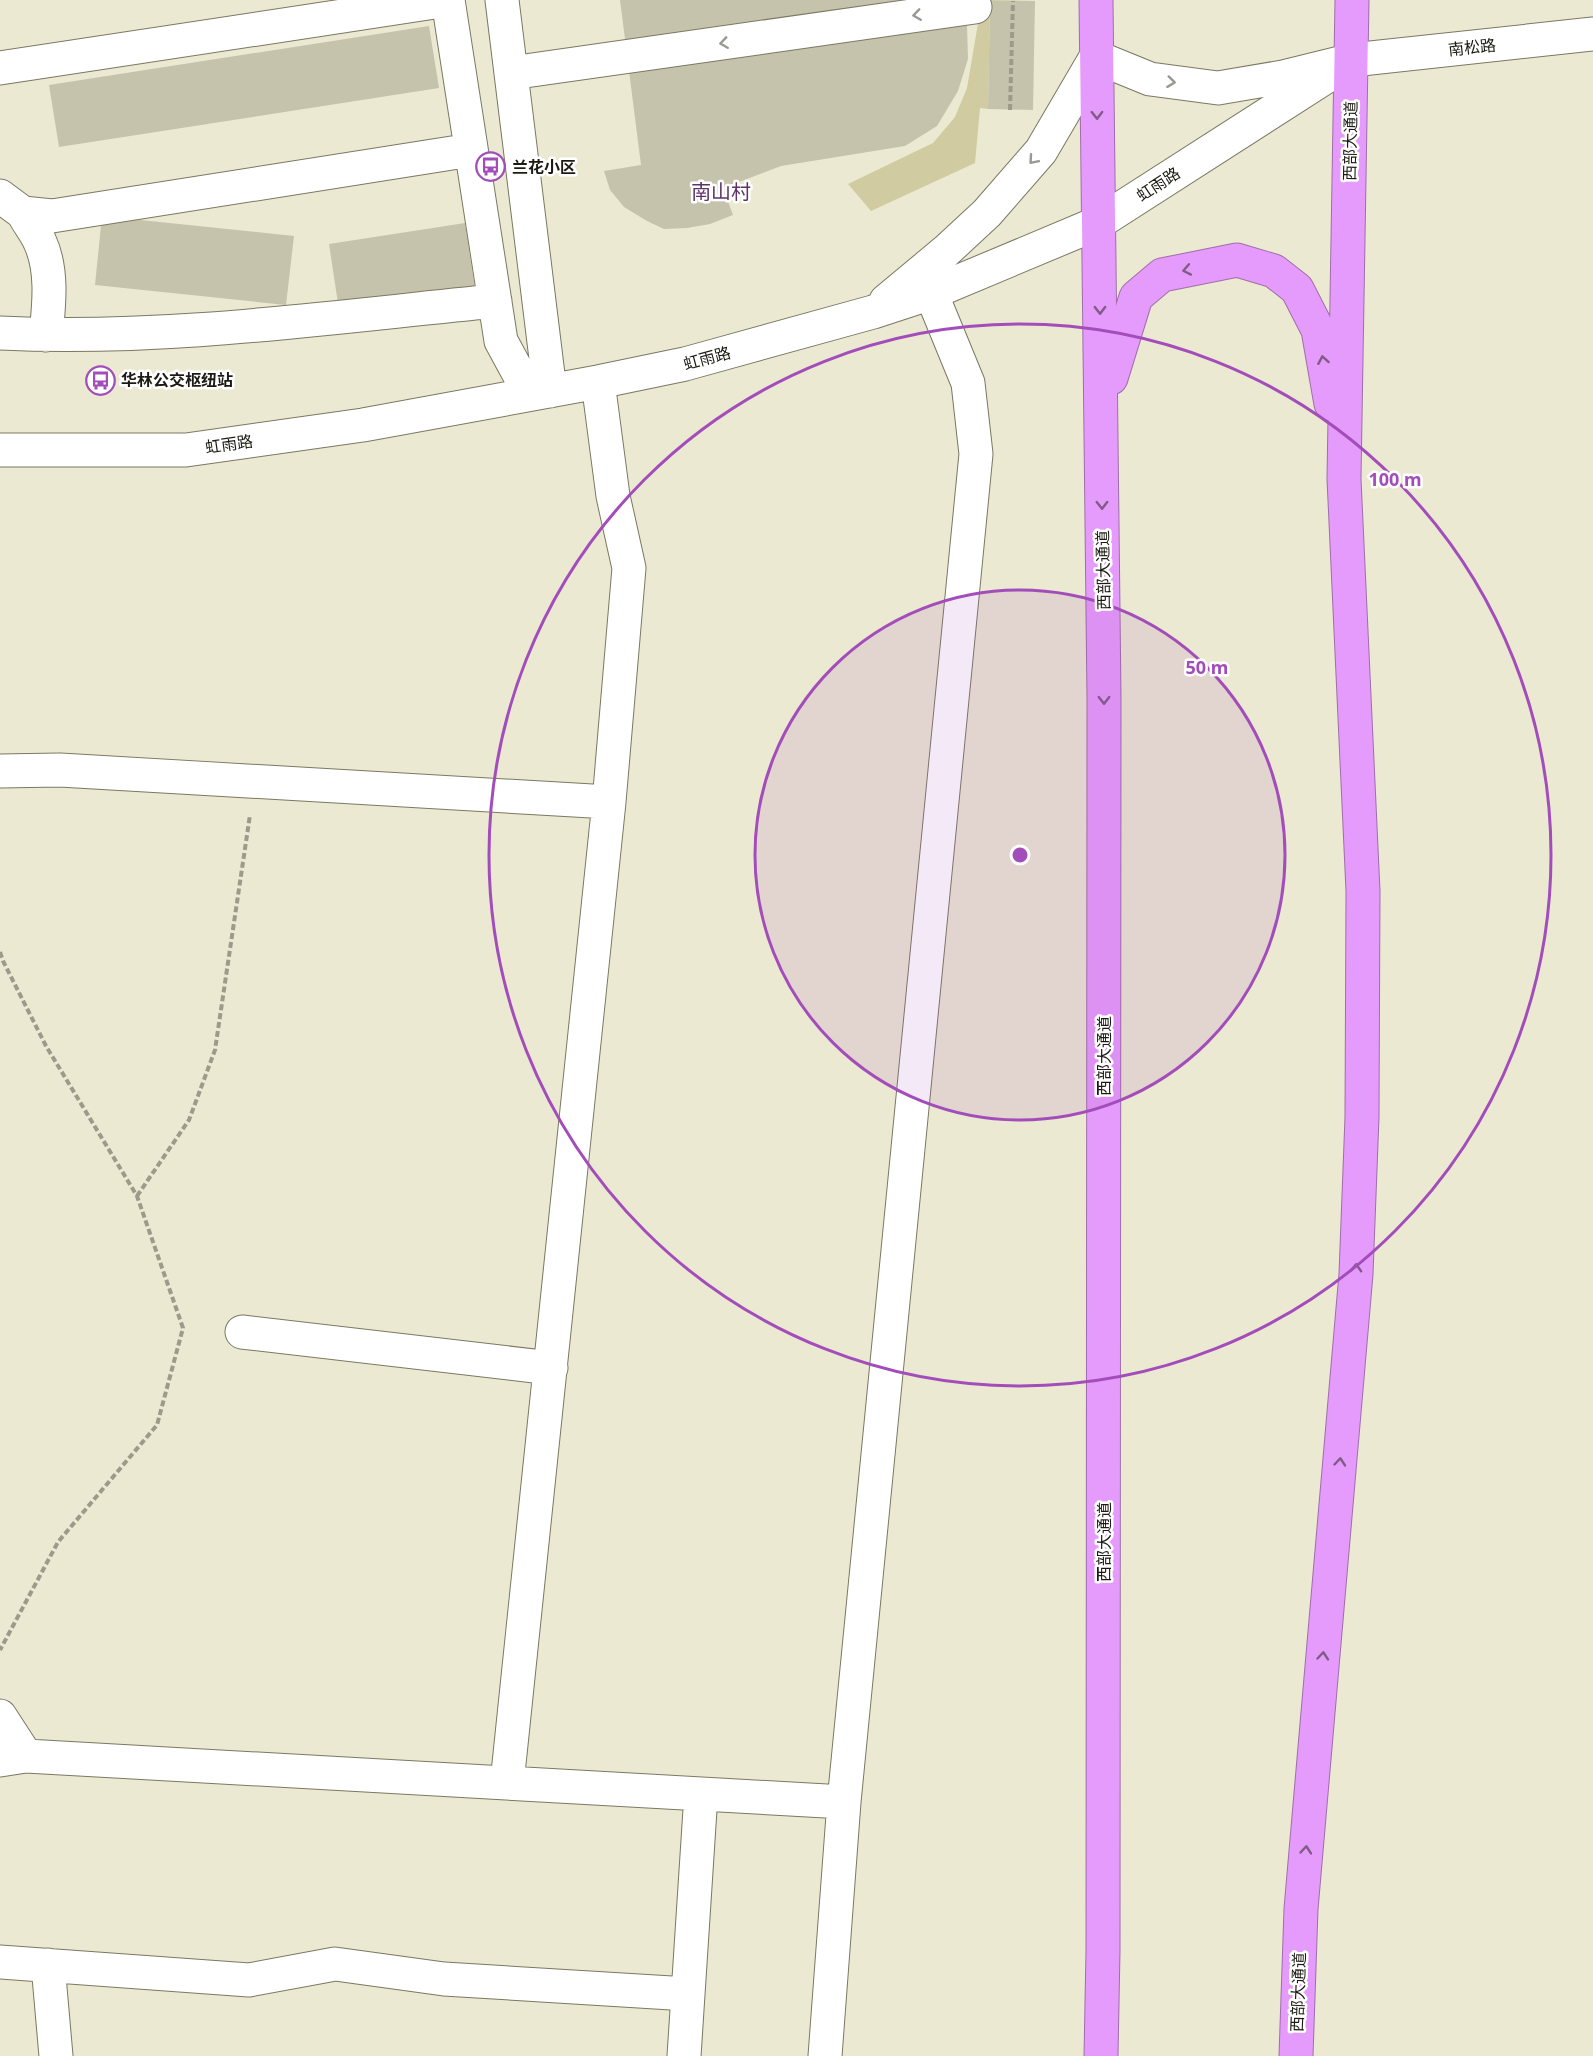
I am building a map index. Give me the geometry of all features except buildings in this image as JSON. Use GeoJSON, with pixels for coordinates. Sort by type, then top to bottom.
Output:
{"type":"FeatureCollection","features":[{"type":"Feature","properties":{"kind":"highway","name":"西部大通道"},"geometry":{"type":"LineString","coordinates":[[1096,0],[1104,686],[1101,2056]]}},
{"type":"Feature","properties":{"kind":"highway","name":"西部大通道"},"geometry":{"type":"LineString","coordinates":[[1296,2056],[1301,1909],[1356,1274],[1361,1128],[1363,891],[1344,479],[1352,0]]}},
{"type":"Feature","properties":{"kind":"highway"},"geometry":{"type":"LineString","coordinates":[[1101,414],[1120,343],[1136,297],[1162,275],[1237,261],[1274,271],[1297,289],[1318,330],[1344,479]]}},
{"type":"Feature","properties":{"kind":"street"},"geometry":{"type":"LineString","coordinates":[[0,68],[448,0],[501,341],[520,376],[550,391]]}},
{"type":"Feature","properties":{"kind":"street"},"geometry":{"type":"LineString","coordinates":[[502,0],[550,391]]}},
{"type":"Feature","properties":{"kind":"street"},"geometry":{"type":"LineString","coordinates":[[511,73],[975,7],[972,0]]}},
{"type":"Feature","properties":{"kind":"street","name":"南松路"},"geometry":{"type":"LineString","coordinates":[[1096,57],[1150,79],[1218,88],[1283,77],[1352,60],[1593,34]]}},
{"type":"Feature","properties":{"kind":"street"},"geometry":{"type":"LineString","coordinates":[[873,312],[946,251],[995,204],[1041,151],[1096,57]]}},
{"type":"Feature","properties":{"kind":"street","name":"虹雨路"},"geometry":{"type":"LineString","coordinates":[[0,450],[186,450],[363,425],[685,364],[873,312],[931,293],[1098,223],[1352,60]]}},
{"type":"Feature","properties":{"kind":"street"},"geometry":{"type":"LineString","coordinates":[[11,205],[52,216],[471,150]]}},
{"type":"Feature","properties":{"kind":"street"},"geometry":{"type":"LineString","coordinates":[[11,205],[41,242],[50,298],[46,335]]}},
{"type":"Feature","properties":{"kind":"street"},"geometry":{"type":"LineString","coordinates":[[825,2056],[844,1802],[976,454],[968,383],[931,293]]}},
{"type":"Feature","properties":{"kind":"street"},"geometry":{"type":"LineString","coordinates":[[0,333],[46,335],[213,329],[495,300]]}},
{"type":"Feature","properties":{"kind":"street"},"geometry":{"type":"LineString","coordinates":[[507,1783],[609,802],[629,568],[613,496],[598,382]]}},
{"type":"Feature","properties":{"kind":"street"},"geometry":{"type":"LineString","coordinates":[[0,771],[60,770],[609,802]]}},
{"type":"Feature","properties":{"kind":"street"},"geometry":{"type":"LineString","coordinates":[[242,1332],[551,1368]]}},
{"type":"Feature","properties":{"kind":"street"},"geometry":{"type":"LineString","coordinates":[[0,1716],[13,1758],[844,1802]]}},
{"type":"Feature","properties":{"kind":"street"},"geometry":{"type":"LineString","coordinates":[[684,2056],[701,1794]]}},
{"type":"Feature","properties":{"kind":"street"},"geometry":{"type":"LineString","coordinates":[[0,1962],[249,1980],[335,1964],[444,1979],[688,1994]]}},
{"type":"Feature","properties":{"kind":"street"},"geometry":{"type":"LineString","coordinates":[[48,1965],[57,2056]]}},
{"type":"Feature","properties":{"kind":"path"},"geometry":{"type":"LineString","coordinates":[[1010,110],[1013,1]]}},
{"type":"Feature","properties":{"kind":"path"},"geometry":{"type":"LineString","coordinates":[[137,1196],[189,1120],[215,1050],[255,782]]}},
{"type":"Feature","properties":{"kind":"path"},"geometry":{"type":"LineString","coordinates":[[0,952],[46,1046],[137,1196],[183,1328],[157,1425],[58,1542],[0,1650]]}},
{"type":"Feature","properties":{"kind":"shaded area"},"geometry":{"type":"Polygon","coordinates":[[[982,0],[1036,0],[990,1],[988,109],[980,108],[975,163],[871,211],[848,184],[933,143],[955,117],[967,88],[982,0]]]}},
{"type":"Feature","properties":{"kind":"place","name":"兰花小区"},"geometry":{"type":"Point","coordinates":[491,167]}},
{"type":"Feature","properties":{"kind":"place","name":"华林公交枢纽站"},"geometry":{"type":"Point","coordinates":[100,380]}},
{"type":"Feature","properties":{"kind":"district","name":"南山村"},"geometry":{"type":"Point","coordinates":[721,191]}}]}
